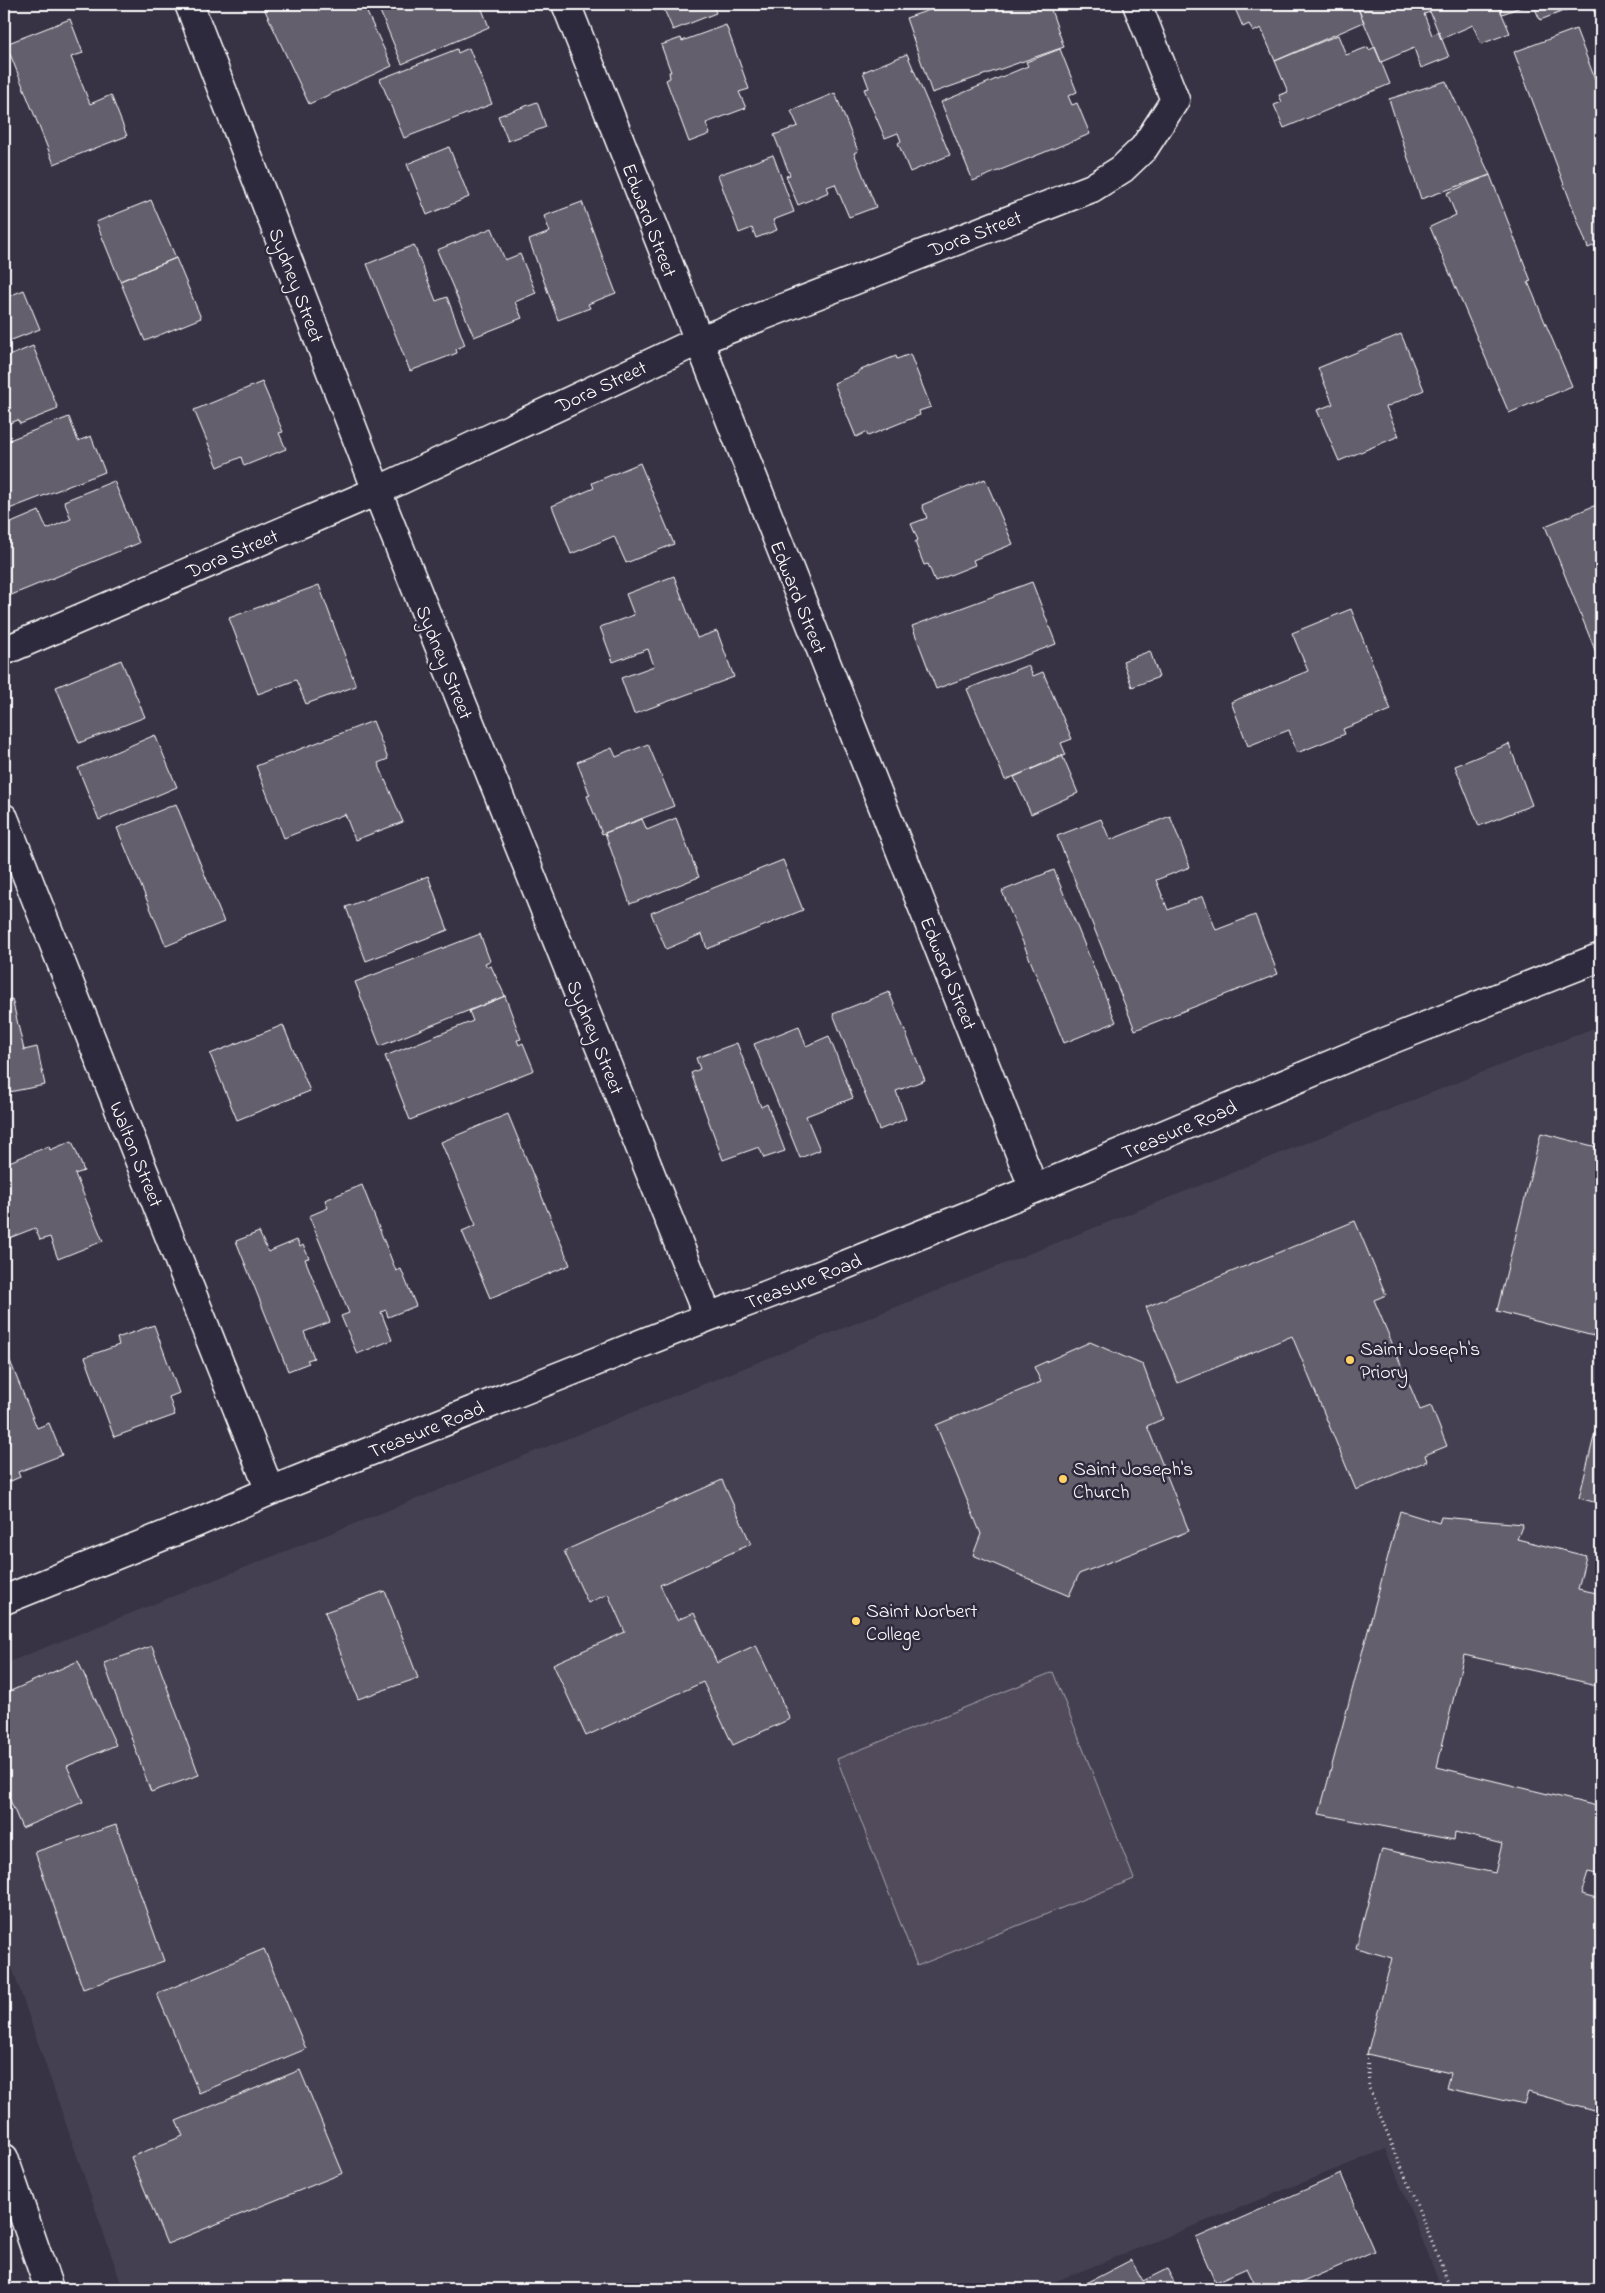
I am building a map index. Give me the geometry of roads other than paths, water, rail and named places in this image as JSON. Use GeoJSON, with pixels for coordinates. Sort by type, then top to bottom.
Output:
{"type":"FeatureCollection","features":[{"type":"Feature","properties":{"kind":"street","name":"Sydney Street"},"geometry":{"type":"LineString","coordinates":[[189,4],[377,491],[708,1317]]}},
{"type":"Feature","properties":{"kind":"street","name":"Edward Street"},"geometry":{"type":"LineString","coordinates":[[566,4],[1034,1189]]}},
{"type":"Feature","properties":{"kind":"street","name":"Dora Street"},"geometry":{"type":"LineString","coordinates":[[4,651],[377,491],[698,341],[1092,188],[1122,169],[1144,148],[1175,100],[1137,4]]}},
{"type":"Feature","properties":{"kind":"street","name":"Walton Street"},"geometry":{"type":"LineString","coordinates":[[4,818],[270,1491]]}},
{"type":"Feature","properties":{"kind":"street","name":"Treasure Road"},"geometry":{"type":"LineString","coordinates":[[4,1600],[270,1491],[708,1317],[826,1273],[1034,1189],[1380,1044],[1601,957]]}},
{"type":"Feature","properties":{"kind":"street"},"geometry":{"type":"LineString","coordinates":[[4,2158],[49,2289]]}},
{"type":"Feature","properties":{"kind":"place","name":"Saint Joseph's Priory"},"geometry":{"type":"Point","coordinates":[1350,1360]}},
{"type":"Feature","properties":{"kind":"place","name":"Saint Joseph's Church"},"geometry":{"type":"Point","coordinates":[1063,1479]}},
{"type":"Feature","properties":{"kind":"place","name":"Saint Norbert College"},"geometry":{"type":"Point","coordinates":[856,1621]}}]}
